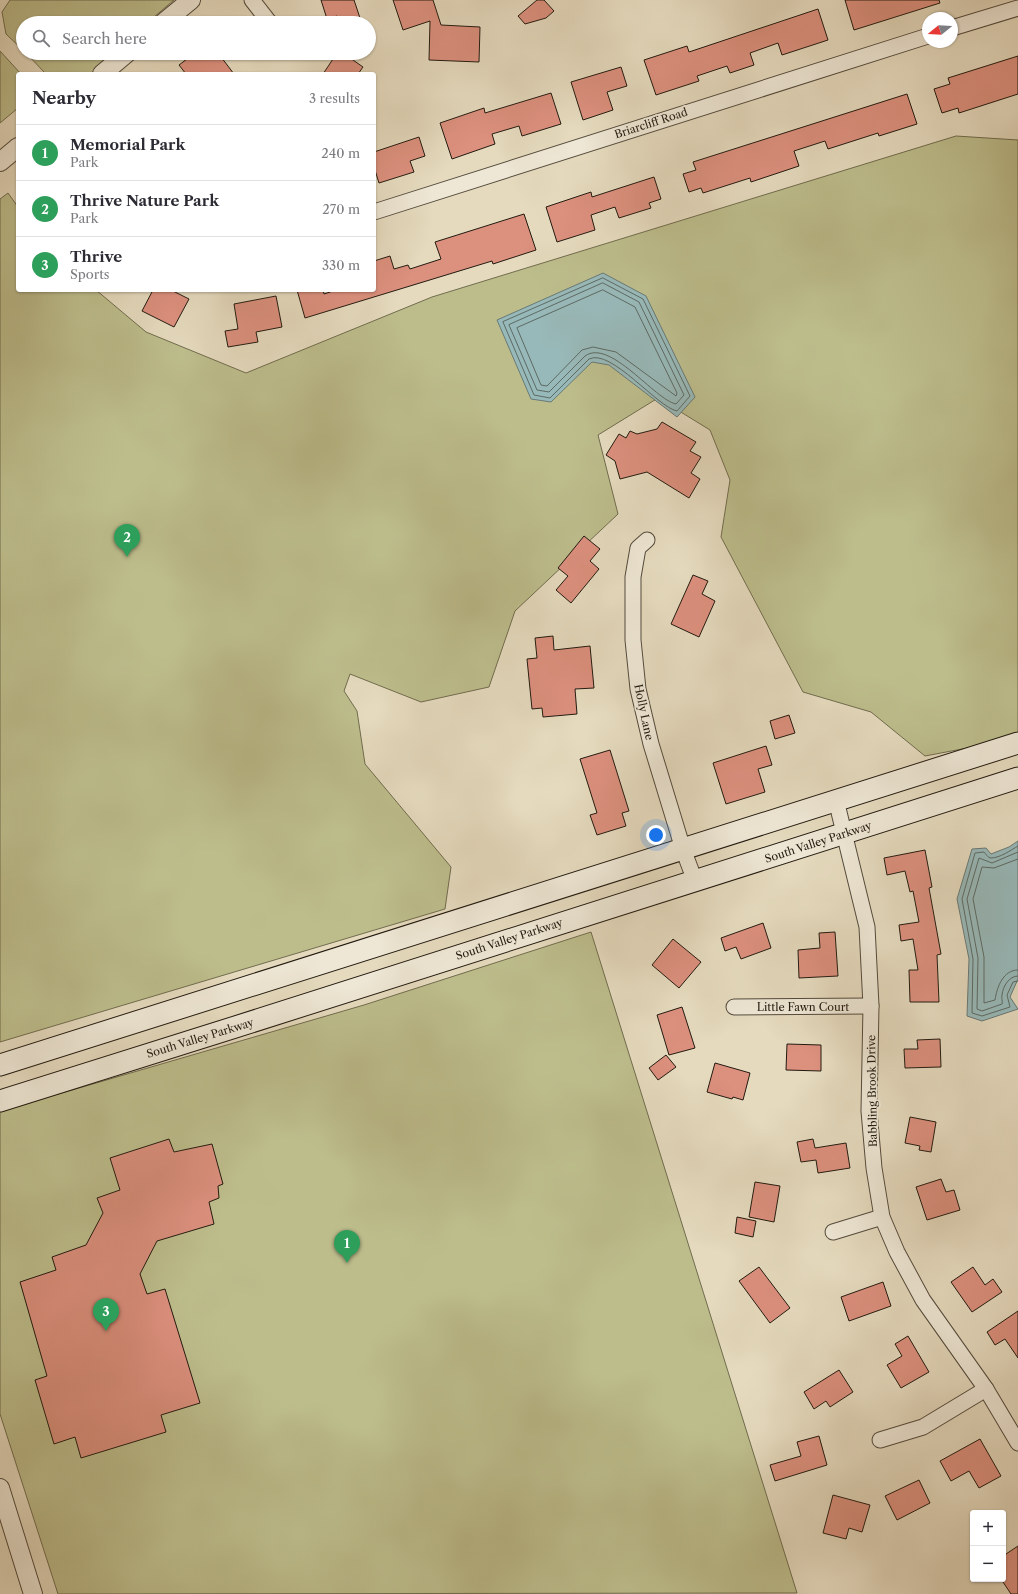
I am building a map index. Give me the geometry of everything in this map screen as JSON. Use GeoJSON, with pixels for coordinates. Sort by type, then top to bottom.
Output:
{"type":"FeatureCollection","features":[{"type":"Feature","properties":{"kind":"main road"},"geometry":{"type":"LineString","coordinates":[[0,1065],[1018,743]]}},
{"type":"Feature","properties":{"kind":"main road","name":"South Valley Parkway"},"geometry":{"type":"LineString","coordinates":[[0,1101],[1018,778]]}},
{"type":"Feature","properties":{"kind":"main road"},"geometry":{"type":"LineString","coordinates":[[361,951],[373,983]]}},
{"type":"Feature","properties":{"kind":"street"},"geometry":{"type":"LineString","coordinates":[[171,16],[190,0]]}},
{"type":"Feature","properties":{"kind":"street"},"geometry":{"type":"LineString","coordinates":[[252,0],[265,16]]}},
{"type":"Feature","properties":{"kind":"street"},"geometry":{"type":"LineString","coordinates":[[958,26],[1018,8]]}},
{"type":"Feature","properties":{"kind":"street","name":"Briarcliff Road"},"geometry":{"type":"LineString","coordinates":[[376,211],[922,38]]}},
{"type":"Feature","properties":{"kind":"street"},"geometry":{"type":"LineString","coordinates":[[104,72],[119,60]]}},
{"type":"Feature","properties":{"kind":"street"},"geometry":{"type":"LineString","coordinates":[[0,162],[16,149]]}},
{"type":"Feature","properties":{"kind":"street","name":"Holly Lane"},"geometry":{"type":"LineString","coordinates":[[647,540],[638,548],[633,577],[633,640],[637,675],[651,744],[683,849],[695,881]]}},
{"type":"Feature","properties":{"kind":"street","name":"Babbling Brook Drive"},"geometry":{"type":"LineString","coordinates":[[836,800],[846,832],[867,927],[871,1006],[869,1111],[874,1168],[882,1217],[897,1252],[923,1300],[986,1389],[1018,1443]]}},
{"type":"Feature","properties":{"kind":"street","name":"Little Fawn Court"},"geometry":{"type":"LineString","coordinates":[[734,1007],[871,1006]]}},
{"type":"Feature","properties":{"kind":"street"},"geometry":{"type":"LineString","coordinates":[[833,1232],[882,1217]]}},
{"type":"Feature","properties":{"kind":"street"},"geometry":{"type":"LineString","coordinates":[[880,1440],[924,1428],[986,1389]]}},
{"type":"Feature","properties":{"kind":"street"},"geometry":{"type":"LineString","coordinates":[[0,1488],[33,1594]]}},
{"type":"Feature","properties":{"kind":"green space"},"geometry":{"type":"Polygon","coordinates":[[[10,0],[174,0],[155,16],[16,16],[16,43],[6,34],[2,12],[10,0]]]}},
{"type":"Feature","properties":{"kind":"green space"},"geometry":{"type":"Polygon","coordinates":[[[0,51],[19,72],[16,72],[16,110],[0,123],[0,51]]]}},
{"type":"Feature","properties":{"kind":"green space"},"geometry":{"type":"Polygon","coordinates":[[[33,60],[106,60],[92,72],[44,72],[33,60]]]}},
{"type":"Feature","properties":{"kind":"green space"},"geometry":{"type":"Polygon","coordinates":[[[956,136],[1018,140],[1018,733],[978,746],[925,756],[871,712],[803,692],[721,537],[730,480],[710,430],[658,398],[598,435],[618,514],[515,611],[489,687],[421,702],[350,674],[344,691],[357,711],[365,764],[451,867],[445,909],[0,1042],[0,199],[8,193],[16,204],[16,292],[98,292],[146,332],[246,373],[432,297],[956,136]]]}},
{"type":"Feature","properties":{"kind":"green space"},"geometry":{"type":"Polygon","coordinates":[[[591,932],[797,1593],[58,1594],[0,1414],[0,1111],[364,1005],[591,932]]]}},
{"type":"Feature","properties":{"kind":"water"},"geometry":{"type":"Polygon","coordinates":[[[603,273],[646,296],[695,397],[677,417],[609,365],[592,362],[551,402],[531,399],[497,320],[603,273]]]}},
{"type":"Feature","properties":{"kind":"water"},"geometry":{"type":"Polygon","coordinates":[[[1018,841],[1018,979],[1010,997],[1018,1009],[982,1021],[967,1016],[969,959],[957,899],[972,849],[986,848],[991,854],[1009,847],[1018,841]]]}},
{"type":"Feature","properties":{"kind":"building"},"geometry":{"type":"Polygon","coordinates":[[[321,0],[354,0],[359,16],[337,16],[326,16],[321,0]]]}},
{"type":"Feature","properties":{"kind":"building"},"geometry":{"type":"Polygon","coordinates":[[[393,0],[433,0],[441,25],[480,27],[479,62],[429,60],[430,21],[403,30],[393,0]]]}},
{"type":"Feature","properties":{"kind":"building"},"geometry":{"type":"Polygon","coordinates":[[[537,0],[544,0],[554,11],[546,18],[525,24],[518,16],[537,0]]]}},
{"type":"Feature","properties":{"kind":"building"},"geometry":{"type":"Polygon","coordinates":[[[845,0],[939,0],[940,3],[854,30],[845,0]]]}},
{"type":"Feature","properties":{"kind":"building"},"geometry":{"type":"Polygon","coordinates":[[[818,9],[828,40],[782,55],[778,43],[750,53],[754,65],[730,73],[727,66],[697,76],[699,81],[656,95],[644,60],[687,46],[689,52],[818,9]]]}},
{"type":"Feature","properties":{"kind":"building"},"geometry":{"type":"Polygon","coordinates":[[[1018,56],[1018,94],[959,113],[958,108],[942,113],[934,89],[950,84],[948,78],[1018,56]]]}},
{"type":"Feature","properties":{"kind":"building"},"geometry":{"type":"Polygon","coordinates":[[[186,60],[223,60],[232,72],[184,72],[179,65],[186,60]]]}},
{"type":"Feature","properties":{"kind":"building"},"geometry":{"type":"Polygon","coordinates":[[[332,60],[353,60],[363,67],[359,72],[324,72],[332,60]]]}},
{"type":"Feature","properties":{"kind":"building"},"geometry":{"type":"Polygon","coordinates":[[[621,67],[627,86],[607,92],[613,110],[583,120],[571,82],[621,67]]]}},
{"type":"Feature","properties":{"kind":"building"},"geometry":{"type":"Polygon","coordinates":[[[551,93],[561,124],[522,136],[519,126],[492,134],[495,144],[452,159],[440,123],[484,108],[485,113],[551,93]]]}},
{"type":"Feature","properties":{"kind":"building"},"geometry":{"type":"Polygon","coordinates":[[[907,94],[917,124],[879,136],[878,133],[828,149],[825,141],[794,151],[799,166],[751,182],[750,178],[703,193],[701,188],[689,192],[683,174],[696,170],[693,162],[907,94]]]}},
{"type":"Feature","properties":{"kind":"building"},"geometry":{"type":"Polygon","coordinates":[[[419,137],[425,156],[410,161],[414,172],[379,183],[376,173],[376,151],[419,137]]]}},
{"type":"Feature","properties":{"kind":"building"},"geometry":{"type":"Polygon","coordinates":[[[654,177],[661,199],[649,203],[651,208],[619,218],[615,207],[591,215],[595,230],[557,242],[546,207],[591,192],[592,197],[654,177]]]}},
{"type":"Feature","properties":{"kind":"building"},"geometry":{"type":"Polygon","coordinates":[[[524,214],[536,250],[493,264],[492,261],[305,318],[298,292],[324,292],[324,294],[330,292],[376,292],[376,260],[390,256],[394,269],[408,265],[410,269],[441,259],[435,242],[524,214]]]}},
{"type":"Feature","properties":{"kind":"building"},"geometry":{"type":"Polygon","coordinates":[[[152,292],[175,292],[189,299],[174,327],[142,311],[152,292]]]}},
{"type":"Feature","properties":{"kind":"building"},"geometry":{"type":"Polygon","coordinates":[[[276,296],[282,327],[256,332],[258,342],[228,347],[225,331],[238,329],[234,304],[276,296]]]}},
{"type":"Feature","properties":{"kind":"building"},"geometry":{"type":"Polygon","coordinates":[[[662,422],[696,442],[690,451],[701,457],[691,473],[700,479],[689,498],[647,472],[620,479],[615,461],[606,455],[619,434],[626,438],[630,431],[637,434],[657,429],[662,422]]]}},
{"type":"Feature","properties":{"kind":"building"},"geometry":{"type":"Polygon","coordinates":[[[584,536],[600,549],[590,561],[599,569],[571,603],[556,590],[568,576],[558,568],[584,536]]]}},
{"type":"Feature","properties":{"kind":"building"},"geometry":{"type":"Polygon","coordinates":[[[693,575],[708,581],[702,594],[715,601],[699,637],[671,624],[693,575]]]}},
{"type":"Feature","properties":{"kind":"building"},"geometry":{"type":"Polygon","coordinates":[[[553,636],[554,650],[590,646],[594,688],[575,689],[577,714],[543,717],[542,708],[532,709],[527,659],[537,658],[535,638],[553,636]]]}},
{"type":"Feature","properties":{"kind":"building"},"geometry":{"type":"Polygon","coordinates":[[[789,715],[795,733],[775,739],[770,721],[789,715]]]}},
{"type":"Feature","properties":{"kind":"building"},"geometry":{"type":"Polygon","coordinates":[[[766,746],[772,765],[758,769],[765,792],[726,804],[713,763],[766,746]]]}},
{"type":"Feature","properties":{"kind":"building"},"geometry":{"type":"Polygon","coordinates":[[[610,750],[629,811],[622,813],[626,826],[597,835],[590,815],[597,813],[580,759],[610,750]]]}},
{"type":"Feature","properties":{"kind":"building"},"geometry":{"type":"Polygon","coordinates":[[[925,850],[932,887],[929,888],[941,954],[937,955],[939,1002],[910,1002],[909,970],[918,970],[913,939],[901,941],[899,925],[919,922],[913,891],[910,892],[905,871],[887,875],[884,858],[925,850]]]}},
{"type":"Feature","properties":{"kind":"building"},"geometry":{"type":"Polygon","coordinates":[[[763,923],[771,948],[741,959],[736,947],[725,951],[721,938],[763,923]]]}},
{"type":"Feature","properties":{"kind":"building"},"geometry":{"type":"Polygon","coordinates":[[[835,932],[838,976],[799,978],[798,950],[820,948],[819,933],[835,932]]]}},
{"type":"Feature","properties":{"kind":"building"},"geometry":{"type":"Polygon","coordinates":[[[673,939],[701,962],[679,988],[652,965],[673,939]]]}},
{"type":"Feature","properties":{"kind":"building"},"geometry":{"type":"Polygon","coordinates":[[[682,1007],[695,1048],[669,1055],[657,1015],[682,1007]]]}},
{"type":"Feature","properties":{"kind":"building"},"geometry":{"type":"Polygon","coordinates":[[[940,1039],[941,1067],[905,1068],[904,1049],[918,1049],[917,1040],[940,1039]]]}},
{"type":"Feature","properties":{"kind":"building"},"geometry":{"type":"Polygon","coordinates":[[[787,1044],[821,1045],[821,1071],[786,1070],[787,1044]]]}},
{"type":"Feature","properties":{"kind":"building"},"geometry":{"type":"Polygon","coordinates":[[[666,1055],[676,1067],[658,1080],[649,1068],[666,1055]]]}},
{"type":"Feature","properties":{"kind":"building"},"geometry":{"type":"Polygon","coordinates":[[[715,1063],[750,1073],[743,1100],[733,1097],[732,1099],[707,1092],[715,1063]]]}},
{"type":"Feature","properties":{"kind":"building"},"geometry":{"type":"Polygon","coordinates":[[[910,1117],[936,1122],[931,1152],[919,1150],[920,1146],[905,1143],[910,1117]]]}},
{"type":"Feature","properties":{"kind":"building"},"geometry":{"type":"Polygon","coordinates":[[[169,1139],[174,1152],[212,1144],[223,1184],[218,1186],[219,1198],[209,1202],[214,1224],[157,1241],[140,1274],[147,1294],[165,1289],[200,1403],[161,1415],[166,1432],[81,1458],[75,1437],[54,1444],[35,1380],[47,1376],[20,1282],[56,1270],[52,1257],[86,1245],[103,1213],[97,1198],[120,1190],[110,1158],[169,1139]]]}},
{"type":"Feature","properties":{"kind":"building"},"geometry":{"type":"Polygon","coordinates":[[[813,1139],[815,1148],[846,1143],[850,1168],[818,1173],[816,1160],[801,1162],[797,1142],[813,1139]]]}},
{"type":"Feature","properties":{"kind":"building"},"geometry":{"type":"Polygon","coordinates":[[[941,1179],[946,1192],[954,1190],[960,1210],[927,1220],[916,1187],[941,1179]]]}},
{"type":"Feature","properties":{"kind":"building"},"geometry":{"type":"Polygon","coordinates":[[[755,1182],[780,1186],[774,1222],[749,1217],[755,1182]]]}},
{"type":"Feature","properties":{"kind":"building"},"geometry":{"type":"Polygon","coordinates":[[[737,1217],[756,1221],[753,1237],[735,1233],[737,1217]]]}},
{"type":"Feature","properties":{"kind":"building"},"geometry":{"type":"Polygon","coordinates":[[[759,1267],[790,1308],[770,1323],[739,1281],[759,1267]]]}},
{"type":"Feature","properties":{"kind":"building"},"geometry":{"type":"Polygon","coordinates":[[[973,1267],[985,1285],[993,1279],[1002,1292],[972,1312],[951,1282],[973,1267]]]}},
{"type":"Feature","properties":{"kind":"building"},"geometry":{"type":"Polygon","coordinates":[[[883,1282],[891,1306],[849,1321],[841,1297],[883,1282]]]}},
{"type":"Feature","properties":{"kind":"building"},"geometry":{"type":"Polygon","coordinates":[[[1018,1311],[1018,1358],[1005,1339],[995,1345],[987,1332],[1018,1311]]]}},
{"type":"Feature","properties":{"kind":"building"},"geometry":{"type":"Polygon","coordinates":[[[908,1336],[929,1372],[901,1388],[887,1365],[902,1356],[895,1344],[908,1336]]]}},
{"type":"Feature","properties":{"kind":"building"},"geometry":{"type":"Polygon","coordinates":[[[839,1370],[853,1392],[830,1407],[826,1401],[814,1409],[804,1392],[839,1370]]]}},
{"type":"Feature","properties":{"kind":"building"},"geometry":{"type":"Polygon","coordinates":[[[819,1436],[827,1465],[775,1481],[770,1465],[801,1456],[797,1442],[819,1436]]]}},
{"type":"Feature","properties":{"kind":"building"},"geometry":{"type":"Polygon","coordinates":[[[980,1439],[1001,1476],[979,1488],[969,1471],[951,1481],[940,1461],[980,1439]]]}},
{"type":"Feature","properties":{"kind":"building"},"geometry":{"type":"Polygon","coordinates":[[[919,1480],[930,1503],[897,1520],[885,1496],[919,1480]]]}},
{"type":"Feature","properties":{"kind":"building"},"geometry":{"type":"Polygon","coordinates":[[[833,1495],[870,1505],[862,1532],[849,1528],[846,1539],[823,1533],[833,1495]]]}},
{"type":"Feature","properties":{"kind":"building"},"geometry":{"type":"Polygon","coordinates":[[[1018,1546],[1018,1594],[1011,1594],[1003,1582],[1006,1582],[1006,1554],[1018,1546]]]}},
{"type":"Feature","properties":{"kind":"place","name":"Thrive Nature Park"},"geometry":{"type":"Point","coordinates":[127,557]}},
{"type":"Feature","properties":{"kind":"place","name":"Memorial Park"},"geometry":{"type":"Point","coordinates":[347,1263]}},
{"type":"Feature","properties":{"kind":"place","name":"Thrive"},"geometry":{"type":"Point","coordinates":[106,1331]}}]}
